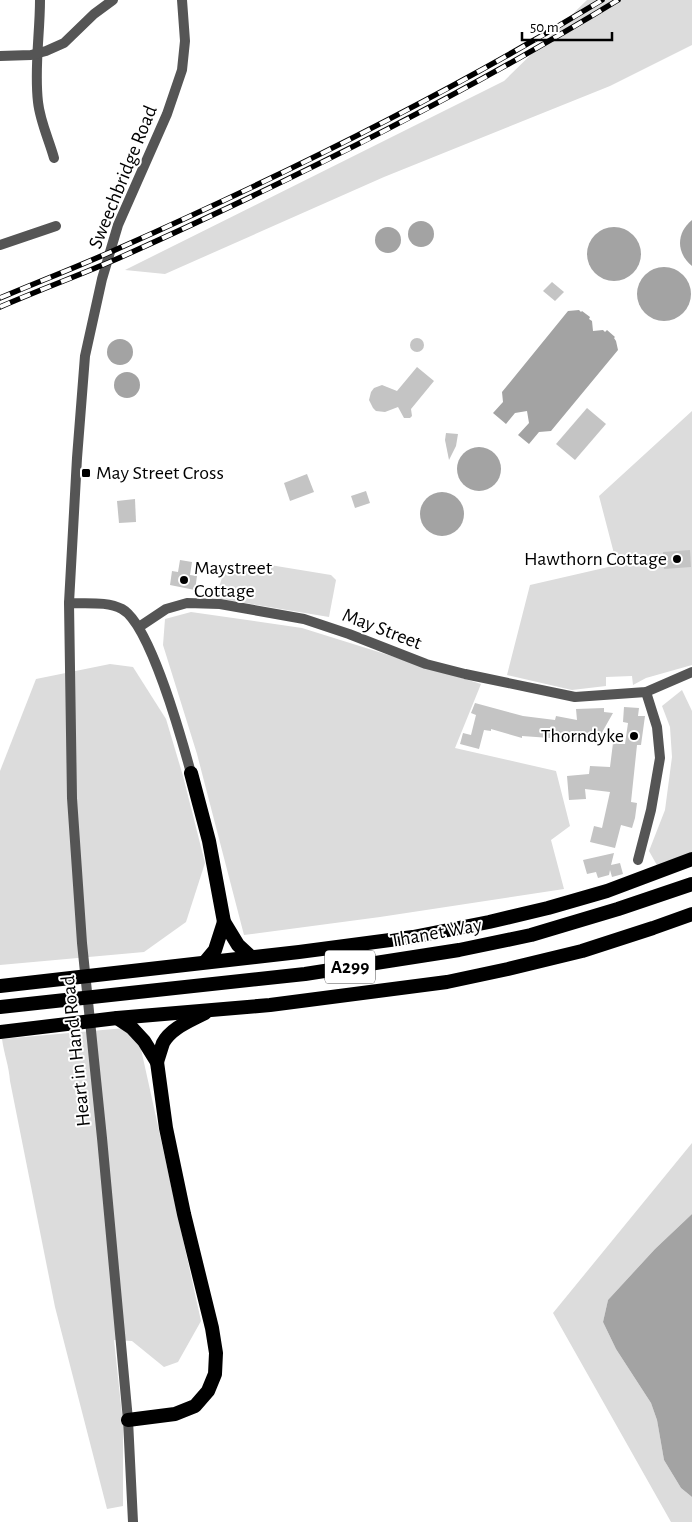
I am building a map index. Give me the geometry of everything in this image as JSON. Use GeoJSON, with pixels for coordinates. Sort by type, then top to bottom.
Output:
{"type":"FeatureCollection","features":[{"type":"Feature","properties":{"kind":"highway"},"geometry":{"type":"LineString","coordinates":[[191,773],[209,842],[224,922],[238,945],[251,957]]}},
{"type":"Feature","properties":{"kind":"highway"},"geometry":{"type":"LineString","coordinates":[[0,986],[413,937],[548,908],[607,891],[692,859]]}},
{"type":"Feature","properties":{"kind":"highway","name":"Thanet Way"},"geometry":{"type":"LineString","coordinates":[[0,1007],[305,974],[459,950],[531,935],[692,884]]}},
{"type":"Feature","properties":{"kind":"highway","name":"A299"},"geometry":{"type":"LineString","coordinates":[[0,1032],[117,1018],[270,1005],[446,982],[508,969],[582,950],[692,914]]}},
{"type":"Feature","properties":{"kind":"highway"},"geometry":{"type":"LineString","coordinates":[[204,962],[216,950],[224,922]]}},
{"type":"Feature","properties":{"kind":"highway"},"geometry":{"type":"LineString","coordinates":[[157,1062],[164,1042],[171,1033],[210,1010]]}},
{"type":"Feature","properties":{"kind":"highway"},"geometry":{"type":"LineString","coordinates":[[117,1018],[132,1028],[144,1041],[157,1062],[166,1128],[184,1214],[212,1328],[216,1353],[215,1374],[208,1391],[195,1406],[175,1414],[128,1420]]}},
{"type":"Feature","properties":{"kind":"street"},"geometry":{"type":"LineString","coordinates":[[40,0],[37,53],[38,103],[54,158]]}},
{"type":"Feature","properties":{"kind":"street"},"geometry":{"type":"LineString","coordinates":[[0,56],[37,53],[64,43],[94,14],[113,0]]}},
{"type":"Feature","properties":{"kind":"street","name":"Sweechbridge Road"},"geometry":{"type":"LineString","coordinates":[[71,576],[77,458],[85,356],[102,279],[118,225],[168,114],[182,70],[185,41],[182,0]]}},
{"type":"Feature","properties":{"kind":"street"},"geometry":{"type":"LineString","coordinates":[[0,245],[56,226]]}},
{"type":"Feature","properties":{"kind":"street","name":"Heart in Hand Road"},"geometry":{"type":"LineString","coordinates":[[71,576],[69,603],[72,798],[82,943],[128,1420],[133,1522]]}},
{"type":"Feature","properties":{"kind":"street"},"geometry":{"type":"LineString","coordinates":[[69,603],[110,605],[122,609],[132,616],[157,667],[191,773]]}},
{"type":"Feature","properties":{"kind":"street","name":"May Street"},"geometry":{"type":"LineString","coordinates":[[139,627],[166,609],[187,604],[220,604],[304,619],[426,664],[575,697],[646,692],[692,672]]}},
{"type":"Feature","properties":{"kind":"street"},"geometry":{"type":"LineString","coordinates":[[638,860],[651,810],[660,758],[657,727],[646,692]]}},
{"type":"Feature","properties":{"kind":"shaded area"},"geometry":{"type":"Polygon","coordinates":[[[587,0],[692,0],[692,45],[610,86],[384,177],[165,274],[125,270],[504,81],[587,0]]]}},
{"type":"Feature","properties":{"kind":"shaded area"},"geometry":{"type":"Polygon","coordinates":[[[692,220],[692,266],[683,255],[680,243],[683,231],[692,220]]]}},
{"type":"Feature","properties":{"kind":"shaded area"},"geometry":{"type":"Polygon","coordinates":[[[421,221],[430,225],[434,234],[430,243],[421,247],[412,243],[408,234],[412,225],[421,221]]]}},
{"type":"Feature","properties":{"kind":"shaded area"},"geometry":{"type":"Polygon","coordinates":[[[388,227],[397,231],[401,240],[397,249],[388,253],[379,249],[375,240],[379,231],[388,227]]]}},
{"type":"Feature","properties":{"kind":"shaded area"},"geometry":{"type":"Polygon","coordinates":[[[609,227],[619,227],[629,231],[637,239],[641,254],[637,269],[629,277],[619,281],[609,281],[599,277],[591,269],[587,259],[587,249],[591,239],[599,231],[609,227]]]}},
{"type":"Feature","properties":{"kind":"shaded area"},"geometry":{"type":"Polygon","coordinates":[[[659,267],[669,267],[679,271],[687,279],[691,294],[687,309],[679,317],[669,321],[659,321],[649,317],[641,309],[637,299],[637,289],[641,279],[649,271],[659,267]]]}},
{"type":"Feature","properties":{"kind":"shaded area"},"geometry":{"type":"Polygon","coordinates":[[[579,310],[590,317],[593,331],[603,330],[605,332],[607,330],[615,337],[618,350],[551,431],[539,432],[529,444],[518,435],[529,423],[527,411],[515,413],[506,424],[493,413],[503,402],[502,392],[568,311],[579,310]]]}},
{"type":"Feature","properties":{"kind":"shaded area"},"geometry":{"type":"Polygon","coordinates":[[[120,339],[129,343],[133,352],[129,361],[120,365],[111,361],[107,352],[111,343],[120,339]]]}},
{"type":"Feature","properties":{"kind":"shaded area"},"geometry":{"type":"Polygon","coordinates":[[[127,372],[136,376],[140,385],[136,394],[127,398],[118,394],[114,385],[118,376],[127,372]]]}},
{"type":"Feature","properties":{"kind":"shaded area"},"geometry":{"type":"Polygon","coordinates":[[[692,411],[692,665],[646,678],[633,685],[632,676],[606,677],[606,686],[572,690],[507,675],[530,585],[617,565],[599,496],[692,411]]]}},
{"type":"Feature","properties":{"kind":"shaded area"},"geometry":{"type":"Polygon","coordinates":[[[475,447],[483,447],[495,453],[501,469],[495,485],[483,491],[475,491],[463,485],[457,473],[457,465],[463,453],[475,447]]]}},
{"type":"Feature","properties":{"kind":"shaded area"},"geometry":{"type":"Polygon","coordinates":[[[438,492],[446,492],[458,498],[464,514],[458,530],[446,536],[438,536],[426,530],[420,518],[420,510],[426,498],[438,492]]]}},
{"type":"Feature","properties":{"kind":"shaded area"},"geometry":{"type":"Polygon","coordinates":[[[264,564],[331,575],[336,580],[329,617],[216,598],[225,567],[264,564]]]}},
{"type":"Feature","properties":{"kind":"shaded area"},"geometry":{"type":"Polygon","coordinates":[[[191,612],[302,628],[481,684],[455,748],[556,771],[570,826],[551,840],[564,889],[380,917],[244,935],[197,754],[163,645],[165,619],[191,612]]]}},
{"type":"Feature","properties":{"kind":"shaded area"},"geometry":{"type":"Polygon","coordinates":[[[110,664],[133,667],[166,719],[183,776],[205,863],[186,922],[144,952],[0,965],[0,771],[36,679],[110,664]]]}},
{"type":"Feature","properties":{"kind":"shaded area"},"geometry":{"type":"Polygon","coordinates":[[[682,690],[692,711],[692,852],[658,867],[649,851],[665,810],[672,757],[670,727],[662,706],[682,690]]]}},
{"type":"Feature","properties":{"kind":"shaded area"},"geometry":{"type":"Polygon","coordinates":[[[125,1028],[141,1049],[201,1321],[178,1362],[164,1367],[132,1341],[114,1340],[123,1424],[123,1506],[107,1509],[55,1307],[2,1039],[125,1028]]]}},
{"type":"Feature","properties":{"kind":"shaded area"},"geometry":{"type":"Polygon","coordinates":[[[692,1143],[692,1214],[655,1249],[608,1300],[603,1322],[616,1349],[651,1403],[657,1420],[664,1460],[681,1488],[692,1497],[692,1522],[671,1522],[553,1313],[692,1143]]]}},
{"type":"Feature","properties":{"kind":"shaded area"},"geometry":{"type":"Polygon","coordinates":[[[692,1214],[692,1497],[681,1488],[664,1460],[657,1420],[651,1403],[616,1349],[603,1322],[608,1300],[655,1249],[692,1214]]]}},
{"type":"Feature","properties":{"kind":"building"},"geometry":{"type":"Polygon","coordinates":[[[552,282],[564,292],[555,301],[543,291],[552,282]]]}},
{"type":"Feature","properties":{"kind":"building"},"geometry":{"type":"Polygon","coordinates":[[[414,338],[420,338],[424,345],[420,352],[414,352],[410,348],[410,342],[414,338]]]}},
{"type":"Feature","properties":{"kind":"building"},"geometry":{"type":"Polygon","coordinates":[[[417,367],[434,381],[411,409],[412,416],[410,418],[404,418],[398,407],[385,412],[376,411],[373,408],[369,400],[374,388],[382,385],[397,391],[417,367]]]}},
{"type":"Feature","properties":{"kind":"building"},"geometry":{"type":"Polygon","coordinates":[[[587,408],[606,424],[575,460],[556,444],[587,408]]]}},
{"type":"Feature","properties":{"kind":"building"},"geometry":{"type":"Polygon","coordinates":[[[446,433],[458,434],[456,446],[449,460],[445,440],[446,433]]]}},
{"type":"Feature","properties":{"kind":"building"},"geometry":{"type":"Polygon","coordinates":[[[307,474],[314,492],[290,501],[284,483],[307,474]]]}},
{"type":"Feature","properties":{"kind":"building"},"geometry":{"type":"Polygon","coordinates":[[[366,491],[370,503],[355,508],[351,496],[366,491]]]}},
{"type":"Feature","properties":{"kind":"building"},"geometry":{"type":"Polygon","coordinates":[[[135,499],[136,522],[119,523],[117,501],[135,499]]]}},
{"type":"Feature","properties":{"kind":"building","name":"Hawthorn Cottage"},"geometry":{"type":"Polygon","coordinates":[[[690,550],[691,567],[664,569],[663,552],[690,550]]]}},
{"type":"Feature","properties":{"kind":"building","name":"Maystreet Cottage"},"geometry":{"type":"Polygon","coordinates":[[[180,560],[192,562],[190,575],[197,576],[195,590],[170,585],[172,571],[178,572],[180,560]]]}},
{"type":"Feature","properties":{"kind":"building"},"geometry":{"type":"Polygon","coordinates":[[[475,703],[523,716],[555,720],[556,716],[577,720],[576,709],[604,708],[604,712],[613,713],[596,743],[571,741],[571,743],[550,740],[550,738],[522,736],[522,738],[491,729],[491,731],[484,730],[479,749],[460,744],[463,733],[471,735],[476,715],[471,713],[475,703]]]}},
{"type":"Feature","properties":{"kind":"building"},"geometry":{"type":"Polygon","coordinates":[[[624,707],[639,708],[638,716],[645,716],[641,745],[637,745],[631,802],[637,803],[635,818],[632,828],[621,825],[615,848],[590,842],[594,826],[602,828],[610,792],[585,789],[586,799],[569,800],[567,776],[589,774],[590,766],[610,767],[613,743],[625,744],[628,723],[623,722],[624,707]]]}},
{"type":"Feature","properties":{"kind":"building"},"geometry":{"type":"Polygon","coordinates":[[[614,853],[611,865],[620,863],[623,874],[612,877],[610,870],[609,875],[598,878],[596,872],[587,874],[583,860],[614,853]]]}},
{"type":"Feature","properties":{"kind":"railway"},"geometry":{"type":"LineString","coordinates":[[0,298],[177,222],[363,133],[484,69],[602,0]]}},
{"type":"Feature","properties":{"kind":"railway"},"geometry":{"type":"LineString","coordinates":[[0,307],[119,258],[247,199],[373,137],[497,71],[618,0]]}},
{"type":"Feature","properties":{"kind":"place","name":"May Street Cross"},"geometry":{"type":"Point","coordinates":[86,473]}},
{"type":"Feature","properties":{"kind":"place","name":"Hawthorn Cottage"},"geometry":{"type":"Point","coordinates":[677,559]}},
{"type":"Feature","properties":{"kind":"place","name":"Maystreet Cottage"},"geometry":{"type":"Point","coordinates":[184,580]}},
{"type":"Feature","properties":{"kind":"place","name":"Thorndyke"},"geometry":{"type":"Point","coordinates":[634,736]}}]}
